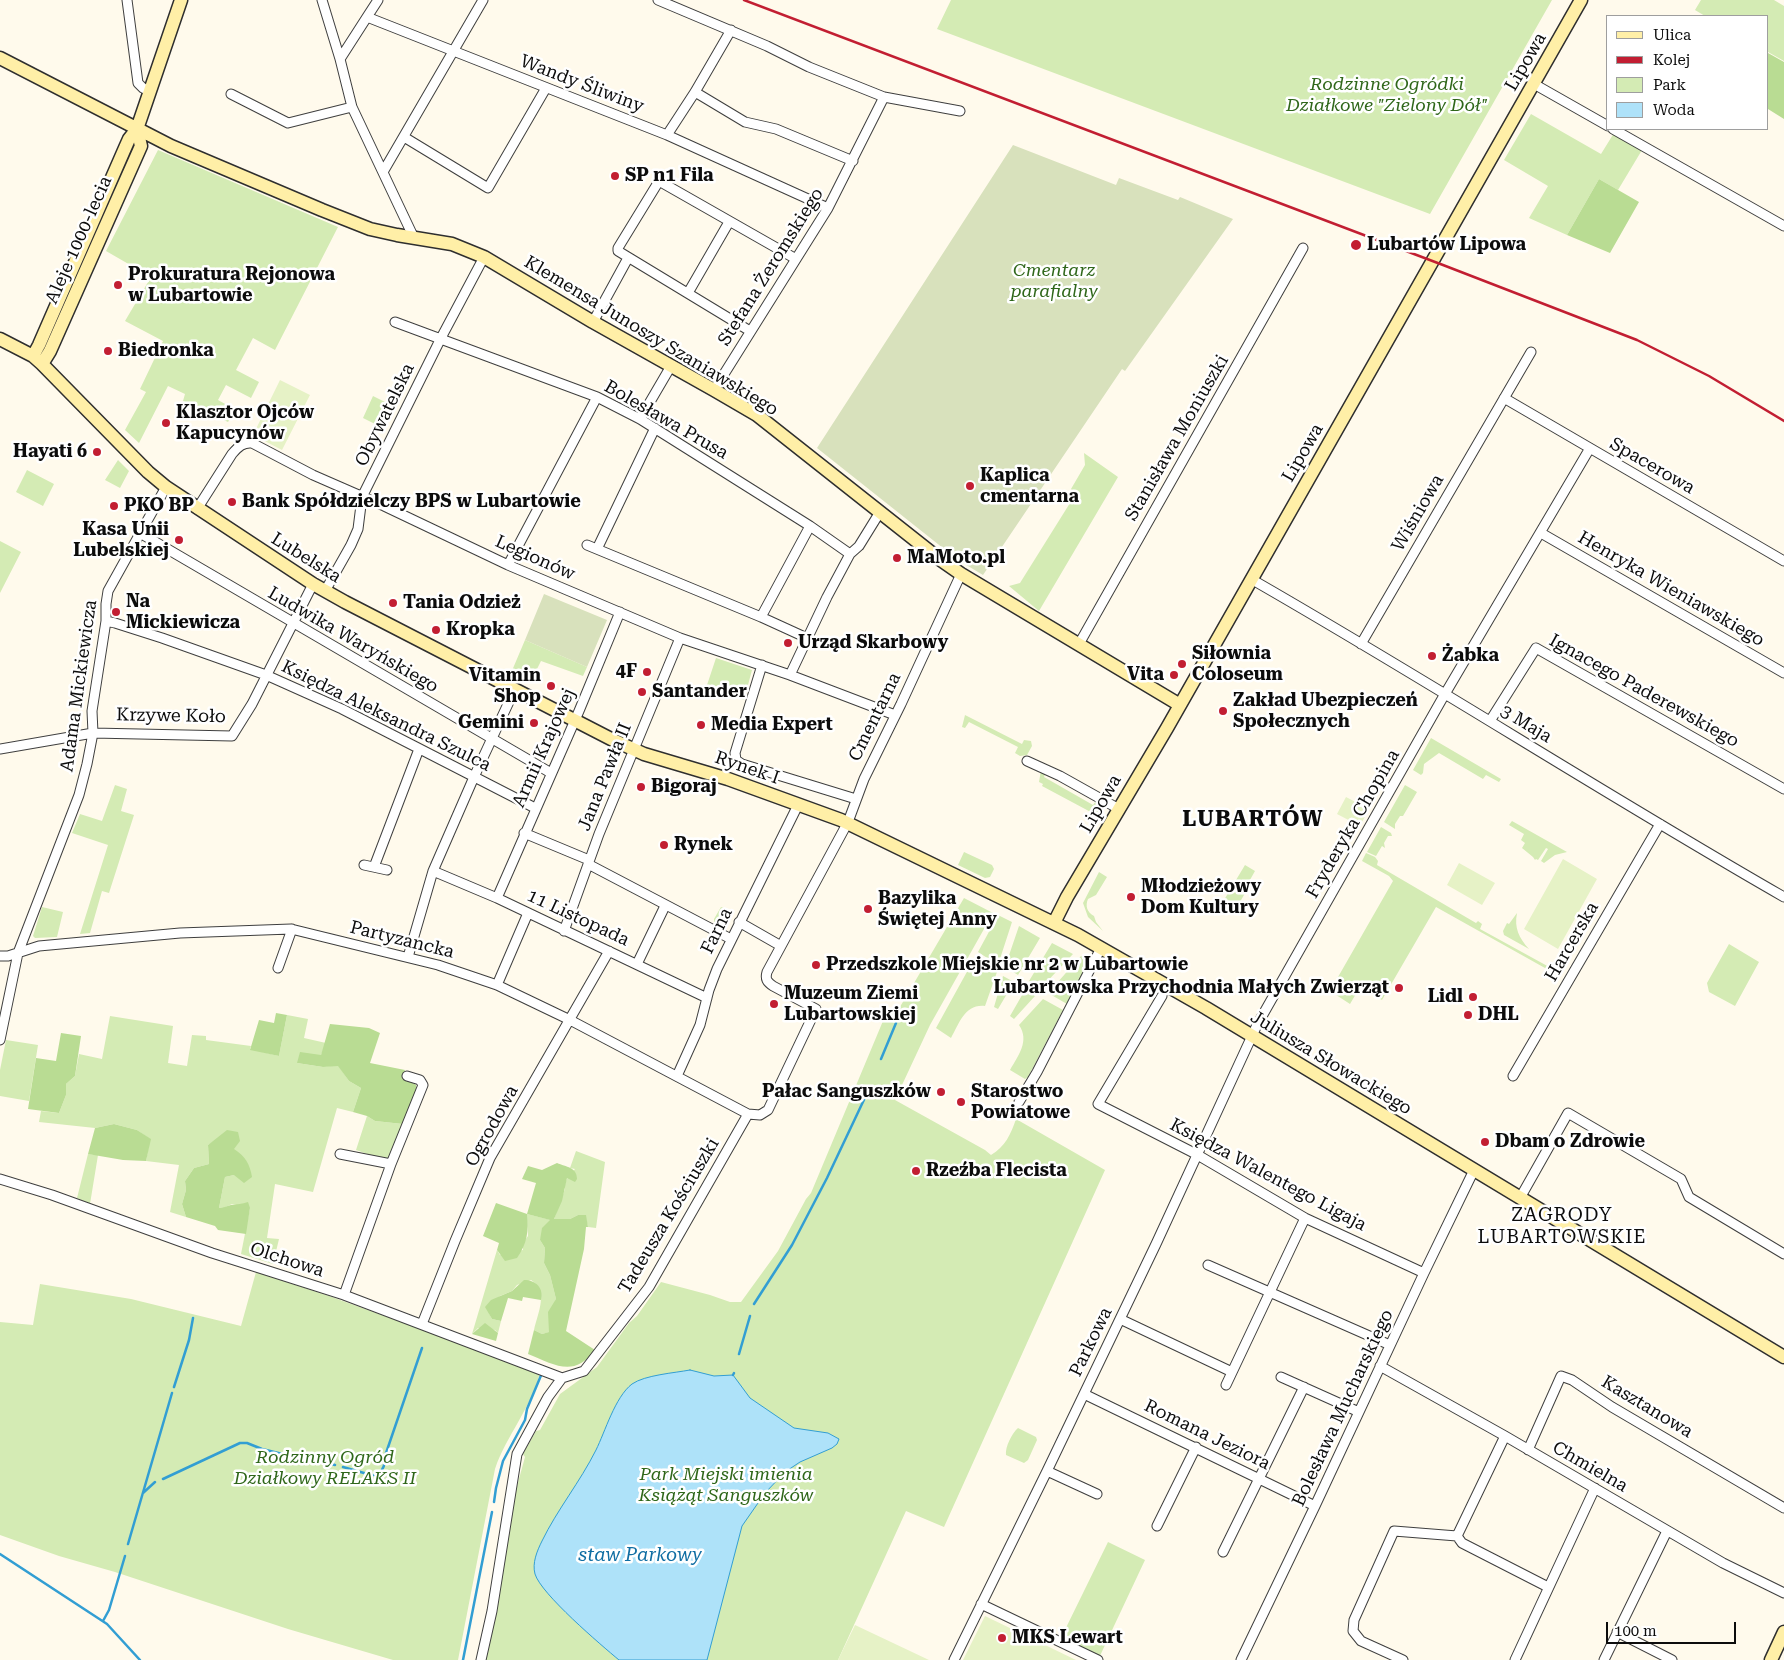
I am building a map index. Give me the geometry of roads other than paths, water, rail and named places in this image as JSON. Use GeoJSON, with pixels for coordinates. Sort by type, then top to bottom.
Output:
{"type":"FeatureCollection","features":[{"type":"Feature","properties":{"kind":"street"},"geometry":{"type":"LineString","coordinates":[[127,0],[138,83],[144,89],[150,91]]}},
{"type":"Feature","properties":{"kind":"street","name":"Aleje 1000-lecia"},"geometry":{"type":"LineString","coordinates":[[38,360],[39,345],[91,242],[129,139],[137,129],[181,0]]}},
{"type":"Feature","properties":{"kind":"street"},"geometry":{"type":"LineString","coordinates":[[322,0],[352,107],[414,238]]}},
{"type":"Feature","properties":{"kind":"street"},"geometry":{"type":"LineString","coordinates":[[340,59],[378,0]]}},
{"type":"Feature","properties":{"kind":"street"},"geometry":{"type":"LineString","coordinates":[[383,172],[483,0]]}},
{"type":"Feature","properties":{"kind":"street"},"geometry":{"type":"LineString","coordinates":[[658,0],[731,30],[809,67],[884,97],[960,111]]}},
{"type":"Feature","properties":{"kind":"street","name":"Lipowa"},"geometry":{"type":"LineString","coordinates":[[1054,923],[1581,0]]}},
{"type":"Feature","properties":{"kind":"street","name":"Wandy Śliwiny"},"geometry":{"type":"LineString","coordinates":[[367,17],[667,135],[828,208]]}},
{"type":"Feature","properties":{"kind":"street"},"geometry":{"type":"LineString","coordinates":[[667,135],[695,92],[731,30]]}},
{"type":"Feature","properties":{"kind":"street","name":"Klemensa Junoszy Szaniawskiego"},"geometry":{"type":"LineString","coordinates":[[0,58],[171,146],[356,224],[384,233],[452,244],[484,257],[764,420],[961,574],[1180,705]]}},
{"type":"Feature","properties":{"kind":"street"},"geometry":{"type":"LineString","coordinates":[[1534,84],[1606,125]]}},
{"type":"Feature","properties":{"kind":"street"},"geometry":{"type":"LineString","coordinates":[[404,137],[488,188],[546,88]]}},
{"type":"Feature","properties":{"kind":"street"},"geometry":{"type":"LineString","coordinates":[[695,92],[745,122],[776,129],[852,161]]}},
{"type":"Feature","properties":{"kind":"street"},"geometry":{"type":"LineString","coordinates":[[231,94],[288,122],[352,107]]}},
{"type":"Feature","properties":{"kind":"street","name":"Stefana Żeromskiego"},"geometry":{"type":"LineString","coordinates":[[714,390],[828,208],[884,97]]}},
{"type":"Feature","properties":{"kind":"street"},"geometry":{"type":"LineString","coordinates":[[1615,130],[1784,226]]}},
{"type":"Feature","properties":{"kind":"street"},"geometry":{"type":"LineString","coordinates":[[750,332],[620,253],[618,248],[659,180],[796,259]]}},
{"type":"Feature","properties":{"kind":"street"},"geometry":{"type":"LineString","coordinates":[[688,293],[729,222]]}},
{"type":"Feature","properties":{"kind":"street","name":"Stanisława Moniuszki"},"geometry":{"type":"LineString","coordinates":[[1079,644],[1303,248]]}},
{"type":"Feature","properties":{"kind":"street","name":"Obywatelska"},"geometry":{"type":"LineString","coordinates":[[325,591],[354,540],[358,529],[362,498],[441,338],[484,257]]}},
{"type":"Feature","properties":{"kind":"street"},"geometry":{"type":"LineString","coordinates":[[593,322],[628,258]]}},
{"type":"Feature","properties":{"kind":"street","name":"Bolesława Prusa"},"geometry":{"type":"LineString","coordinates":[[395,322],[597,397],[655,428],[810,526],[850,554]]}},
{"type":"Feature","properties":{"kind":"street","name":"Lubelska"},"geometry":{"type":"LineString","coordinates":[[0,339],[38,360],[148,472],[197,509],[325,591],[574,722],[633,749]]}},
{"type":"Feature","properties":{"kind":"street","name":"Wiśniowa"},"geometry":{"type":"LineString","coordinates":[[1361,644],[1530,352]]}},
{"type":"Feature","properties":{"kind":"street"},"geometry":{"type":"LineString","coordinates":[[640,419],[671,366]]}},
{"type":"Feature","properties":{"kind":"street"},"geometry":{"type":"LineString","coordinates":[[508,565],[597,397]]}},
{"type":"Feature","properties":{"kind":"street","name":"Spacerowa"},"geometry":{"type":"LineString","coordinates":[[1504,398],[1784,561]]}},
{"type":"Feature","properties":{"kind":"street"},"geometry":{"type":"LineString","coordinates":[[597,549],[655,428]]}},
{"type":"Feature","properties":{"kind":"street","name":"Legionów"},"geometry":{"type":"LineString","coordinates":[[197,509],[232,454],[246,443],[252,444],[313,475],[508,565],[680,638],[790,675],[895,715]]}},
{"type":"Feature","properties":{"kind":"street","name":"Fryderyka Chopina"},"geometry":{"type":"LineString","coordinates":[[1252,1036],[1445,694],[1590,448]]}},
{"type":"Feature","properties":{"kind":"street","name":"Adama Mickiewicza"},"geometry":{"type":"LineString","coordinates":[[0,1040],[18,953],[79,795],[90,749],[92,711],[106,621],[108,591],[166,487]]}},
{"type":"Feature","properties":{"kind":"street"},"geometry":{"type":"LineString","coordinates":[[790,675],[850,554],[859,546],[880,512]]}},
{"type":"Feature","properties":{"kind":"street"},"geometry":{"type":"LineString","coordinates":[[761,617],[810,526]]}},
{"type":"Feature","properties":{"kind":"street","name":"Ludwika Waryńskiego"},"geometry":{"type":"LineString","coordinates":[[140,533],[551,773]]}},
{"type":"Feature","properties":{"kind":"street","name":"Henryka Wieniawskiego"},"geometry":{"type":"LineString","coordinates":[[1541,533],[1784,673]]}},
{"type":"Feature","properties":{"kind":"street"},"geometry":{"type":"LineString","coordinates":[[587,545],[807,638]]}},
{"type":"Feature","properties":{"kind":"street","name":"Cmentarna"},"geometry":{"type":"LineString","coordinates":[[848,822],[864,778],[961,574]]}},
{"type":"Feature","properties":{"kind":"street","name":"3 Maja"},"geometry":{"type":"LineString","coordinates":[[1251,580],[1784,896]]}},
{"type":"Feature","properties":{"kind":"street","name":"Krzywe Koło"},"geometry":{"type":"LineString","coordinates":[[0,749],[92,733],[109,732],[232,736],[252,704],[313,584]]}},
{"type":"Feature","properties":{"kind":"street","name":"Armii Krajowej"},"geometry":{"type":"LineString","coordinates":[[497,898],[620,612]]}},
{"type":"Feature","properties":{"kind":"street","name":"Księdza Aleksandra Szulca"},"geometry":{"type":"LineString","coordinates":[[106,621],[162,638],[266,675],[342,709],[535,808]]}},
{"type":"Feature","properties":{"kind":"street","name":"Jana Pawła II"},"geometry":{"type":"LineString","coordinates":[[564,931],[633,749],[680,638]]}},
{"type":"Feature","properties":{"kind":"street","name":"Ignacego Paderewskiego"},"geometry":{"type":"LineString","coordinates":[[1490,721],[1536,648],[1784,788]]}},
{"type":"Feature","properties":{"kind":"street"},"geometry":{"type":"LineString","coordinates":[[762,665],[736,753],[736,760],[742,764],[856,800]]}},
{"type":"Feature","properties":{"kind":"street"},"geometry":{"type":"LineString","coordinates":[[408,957],[433,871],[514,691]]}},
{"type":"Feature","properties":{"kind":"street"},"geometry":{"type":"LineString","coordinates":[[387,870],[369,866],[420,749]]}},
{"type":"Feature","properties":{"kind":"street","name":"Rynek I"},"geometry":{"type":"LineString","coordinates":[[633,749],[728,779],[848,822]]}},
{"type":"Feature","properties":{"kind":"street"},"geometry":{"type":"LineString","coordinates":[[1026,762],[1060,776],[1118,809]]}},
{"type":"Feature","properties":{"kind":"street","name":"Farna"},"geometry":{"type":"LineString","coordinates":[[677,1076],[700,1026],[712,979],[798,805]]}},
{"type":"Feature","properties":{"kind":"street"},"geometry":{"type":"LineString","coordinates":[[748,1114],[760,1115],[768,1110],[816,1009],[767,982],[765,977],[848,822]]}},
{"type":"Feature","properties":{"kind":"street","name":"Juliusza Słowackiego"},"geometry":{"type":"LineString","coordinates":[[848,822],[1101,948],[1206,1008],[1784,1356]]}},
{"type":"Feature","properties":{"kind":"street","name":"Harcerska"},"geometry":{"type":"LineString","coordinates":[[1513,1076],[1660,824]]}},
{"type":"Feature","properties":{"kind":"street"},"geometry":{"type":"LineString","coordinates":[[524,833],[589,862],[665,906],[731,939]]}},
{"type":"Feature","properties":{"kind":"street","name":"11 Listopada"},"geometry":{"type":"LineString","coordinates":[[433,871],[497,898],[707,998]]}},
{"type":"Feature","properties":{"kind":"street"},"geometry":{"type":"LineString","coordinates":[[637,964],[665,906]]}},
{"type":"Feature","properties":{"kind":"street"},"geometry":{"type":"LineString","coordinates":[[496,985],[528,913]]}},
{"type":"Feature","properties":{"kind":"street"},"geometry":{"type":"LineString","coordinates":[[739,922],[781,946]]}},
{"type":"Feature","properties":{"kind":"street"},"geometry":{"type":"LineString","coordinates":[[278,968],[292,929]]}},
{"type":"Feature","properties":{"kind":"street","name":"Partyzancka"},"geometry":{"type":"LineString","coordinates":[[0,956],[18,953],[28,948],[39,946],[180,933],[292,929],[438,965],[496,985],[570,1020],[748,1114]]}},
{"type":"Feature","properties":{"kind":"street"},"geometry":{"type":"LineString","coordinates":[[1019,1102],[1037,1072],[1101,948]]}},
{"type":"Feature","properties":{"kind":"street","name":"Ogrodowa"},"geometry":{"type":"LineString","coordinates":[[422,1324],[490,1158],[609,951]]}},
{"type":"Feature","properties":{"kind":"street","name":"Księdza Walentego Ligaja"},"geometry":{"type":"LineString","coordinates":[[1162,996],[1098,1104],[1196,1154],[1305,1218],[1424,1273]]}},
{"type":"Feature","properties":{"kind":"street","name":"Parkowa"},"geometry":{"type":"LineString","coordinates":[[954,1660],[1084,1394],[1252,1036]]}},
{"type":"Feature","properties":{"kind":"street"},"geometry":{"type":"LineString","coordinates":[[344,1295],[391,1164],[423,1085],[420,1080],[407,1076]]}},
{"type":"Feature","properties":{"kind":"street"},"geometry":{"type":"LineString","coordinates":[[1520,1198],[1568,1113],[1681,1179],[1688,1197],[1784,1254]]}},
{"type":"Feature","properties":{"kind":"street","name":"Tadeusza Kościuszki"},"geometry":{"type":"LineString","coordinates":[[562,1378],[584,1371],[649,1287],[748,1114]]}},
{"type":"Feature","properties":{"kind":"street"},"geometry":{"type":"LineString","coordinates":[[340,1154],[391,1164]]}},
{"type":"Feature","properties":{"kind":"street","name":"Bolesława Mucharskiego"},"geometry":{"type":"LineString","coordinates":[[1241,1660],[1474,1170]]}},
{"type":"Feature","properties":{"kind":"street","name":"Olchowa"},"geometry":{"type":"LineString","coordinates":[[0,1179],[52,1195],[212,1253],[344,1295],[562,1378]]}},
{"type":"Feature","properties":{"kind":"street"},"geometry":{"type":"LineString","coordinates":[[1226,1385],[1305,1218]]}},
{"type":"Feature","properties":{"kind":"street"},"geometry":{"type":"LineString","coordinates":[[1208,1266],[1390,1345]]}},
{"type":"Feature","properties":{"kind":"street"},"geometry":{"type":"LineString","coordinates":[[1120,1318],[1232,1372]]}},
{"type":"Feature","properties":{"kind":"street","name":"Chmielna"},"geometry":{"type":"LineString","coordinates":[[1380,1366],[1505,1436],[1723,1563],[1784,1593]]}},
{"type":"Feature","properties":{"kind":"street","name":"Kasztanowa"},"geometry":{"type":"LineString","coordinates":[[1528,1450],[1562,1376],[1572,1380],[1612,1407],[1784,1508]]}},
{"type":"Feature","properties":{"kind":"street"},"geometry":{"type":"LineString","coordinates":[[1282,1377],[1359,1412]]}},
{"type":"Feature","properties":{"kind":"street"},"geometry":{"type":"LineString","coordinates":[[481,1660],[492,1610],[517,1454],[548,1397],[562,1378]]}},
{"type":"Feature","properties":{"kind":"street"},"geometry":{"type":"LineString","coordinates":[[1223,1552],[1304,1386]]}},
{"type":"Feature","properties":{"kind":"street","name":"Romana Jeziora"},"geometry":{"type":"LineString","coordinates":[[1084,1394],[1315,1506]]}},
{"type":"Feature","properties":{"kind":"street"},"geometry":{"type":"LineString","coordinates":[[1457,1536],[1505,1436]]}},
{"type":"Feature","properties":{"kind":"street"},"geometry":{"type":"LineString","coordinates":[[1157,1526],[1196,1447]]}},
{"type":"Feature","properties":{"kind":"street"},"geometry":{"type":"LineString","coordinates":[[1047,1471],[1097,1494]]}},
{"type":"Feature","properties":{"kind":"street"},"geometry":{"type":"LineString","coordinates":[[1515,1660],[1595,1488]]}},
{"type":"Feature","properties":{"kind":"street"},"geometry":{"type":"LineString","coordinates":[[1403,1660],[1361,1641],[1353,1631],[1353,1621],[1394,1531],[1457,1536],[1462,1543],[1548,1587]]}},
{"type":"Feature","properties":{"kind":"street"},"geometry":{"type":"LineString","coordinates":[[1604,1660],[1667,1531]]}},
{"type":"Feature","properties":{"kind":"street"},"geometry":{"type":"LineString","coordinates":[[981,1604],[1098,1660]]}},
{"type":"Feature","properties":{"kind":"street"},"geometry":{"type":"LineString","coordinates":[[1617,1632],[1660,1657],[1672,1660]]}},
{"type":"Feature","properties":{"kind":"street"},"geometry":{"type":"LineString","coordinates":[[1771,1660],[1784,1632]]}},
{"type":"Feature","properties":{"kind":"water","name":"staw Parkowy"},"geometry":{"type":"Polygon","coordinates":[[[690,1370],[714,1376],[733,1375],[750,1398],[794,1428],[828,1433],[839,1439],[832,1448],[800,1462],[785,1472],[765,1493],[742,1526],[707,1660],[619,1660],[572,1619],[548,1594],[535,1574],[536,1557],[548,1530],[590,1462],[620,1397],[632,1384],[644,1378],[690,1370]]]}},
{"type":"Feature","properties":{"kind":"waterway"},"geometry":{"type":"LineString","coordinates":[[881,1059],[896,1023]]}},
{"type":"Feature","properties":{"kind":"waterway"},"geometry":{"type":"LineString","coordinates":[[754,1304],[792,1245],[827,1178],[870,1087]]}},
{"type":"Feature","properties":{"kind":"waterway"},"geometry":{"type":"LineString","coordinates":[[739,1354],[750,1316]]}},
{"type":"Feature","properties":{"kind":"waterway"},"geometry":{"type":"LineString","coordinates":[[174,1387],[189,1340],[193,1318]]}},
{"type":"Feature","properties":{"kind":"waterway"},"geometry":{"type":"LineString","coordinates":[[343,1467],[371,1475],[378,1475],[382,1471],[385,1456],[422,1348]]}},
{"type":"Feature","properties":{"kind":"waterway"},"geometry":{"type":"LineString","coordinates":[[494,1502],[503,1461],[525,1420],[527,1409],[542,1373]]}},
{"type":"Feature","properties":{"kind":"waterway"},"geometry":{"type":"LineString","coordinates":[[128,1544],[172,1393]]}},
{"type":"Feature","properties":{"kind":"waterway"},"geometry":{"type":"LineString","coordinates":[[163,1479],[240,1443],[247,1443],[262,1449],[307,1460]]}},
{"type":"Feature","properties":{"kind":"waterway"},"geometry":{"type":"LineString","coordinates":[[313,1460],[335,1465]]}},
{"type":"Feature","properties":{"kind":"waterway"},"geometry":{"type":"LineString","coordinates":[[143,1493],[155,1482]]}},
{"type":"Feature","properties":{"kind":"waterway"},"geometry":{"type":"LineString","coordinates":[[463,1660],[492,1512]]}},
{"type":"Feature","properties":{"kind":"waterway"},"geometry":{"type":"LineString","coordinates":[[0,1554],[107,1624],[140,1660]]}},
{"type":"Feature","properties":{"kind":"waterway"},"geometry":{"type":"LineString","coordinates":[[103,1621],[109,1610],[125,1556]]}},
{"type":"Feature","properties":{"kind":"railway"},"geometry":{"type":"LineString","coordinates":[[744,0],[1637,340],[1709,376],[1784,421]]}},
{"type":"Feature","properties":{"kind":"place","name":"SP n1 Fila"},"geometry":{"type":"Point","coordinates":[615,176]}},
{"type":"Feature","properties":{"kind":"place","name":"Lubartów Lipowa"},"geometry":{"type":"Point","coordinates":[1356,245]}},
{"type":"Feature","properties":{"kind":"place","name":"Prokuratura Rejonowa w Lubartowie"},"geometry":{"type":"Point","coordinates":[118,285]}},
{"type":"Feature","properties":{"kind":"place","name":"Biedronka"},"geometry":{"type":"Point","coordinates":[108,351]}},
{"type":"Feature","properties":{"kind":"place","name":"Klasztor Ojców Kapucynów"},"geometry":{"type":"Point","coordinates":[166,423]}},
{"type":"Feature","properties":{"kind":"place","name":"Hayati 6"},"geometry":{"type":"Point","coordinates":[97,452]}},
{"type":"Feature","properties":{"kind":"place","name":"Kaplica cmentarna"},"geometry":{"type":"Point","coordinates":[970,486]}},
{"type":"Feature","properties":{"kind":"place","name":"Bank Spółdzielczy BPS w Lubartowie"},"geometry":{"type":"Point","coordinates":[232,502]}},
{"type":"Feature","properties":{"kind":"place","name":"PKO BP"},"geometry":{"type":"Point","coordinates":[114,506]}},
{"type":"Feature","properties":{"kind":"place","name":"Kasa Unii Lubelskiej"},"geometry":{"type":"Point","coordinates":[179,540]}},
{"type":"Feature","properties":{"kind":"place","name":"MaMoto.pl"},"geometry":{"type":"Point","coordinates":[897,558]}},
{"type":"Feature","properties":{"kind":"place","name":"Tania Odzież"},"geometry":{"type":"Point","coordinates":[393,603]}},
{"type":"Feature","properties":{"kind":"place","name":"Na Mickiewicza"},"geometry":{"type":"Point","coordinates":[116,612]}},
{"type":"Feature","properties":{"kind":"place","name":"Kropka"},"geometry":{"type":"Point","coordinates":[436,630]}},
{"type":"Feature","properties":{"kind":"place","name":"Urząd Skarbowy"},"geometry":{"type":"Point","coordinates":[788,643]}},
{"type":"Feature","properties":{"kind":"place","name":"Żabka"},"geometry":{"type":"Point","coordinates":[1432,656]}},
{"type":"Feature","properties":{"kind":"place","name":"Siłownia Coloseum"},"geometry":{"type":"Point","coordinates":[1182,664]}},
{"type":"Feature","properties":{"kind":"place","name":"4F"},"geometry":{"type":"Point","coordinates":[647,672]}},
{"type":"Feature","properties":{"kind":"place","name":"Vita"},"geometry":{"type":"Point","coordinates":[1174,675]}},
{"type":"Feature","properties":{"kind":"place","name":"Vitamin Shop"},"geometry":{"type":"Point","coordinates":[551,686]}},
{"type":"Feature","properties":{"kind":"place","name":"Santander"},"geometry":{"type":"Point","coordinates":[642,692]}},
{"type":"Feature","properties":{"kind":"place","name":"Zakład Ubezpieczeń Społecznych"},"geometry":{"type":"Point","coordinates":[1223,711]}},
{"type":"Feature","properties":{"kind":"place","name":"Gemini"},"geometry":{"type":"Point","coordinates":[534,723]}},
{"type":"Feature","properties":{"kind":"place","name":"Media Expert"},"geometry":{"type":"Point","coordinates":[701,725]}},
{"type":"Feature","properties":{"kind":"place","name":"Bigoraj"},"geometry":{"type":"Point","coordinates":[641,787]}},
{"type":"Feature","properties":{"kind":"place","name":"Rynek"},"geometry":{"type":"Point","coordinates":[664,845]}},
{"type":"Feature","properties":{"kind":"place","name":"Młodzieżowy Dom Kultury"},"geometry":{"type":"Point","coordinates":[1131,897]}},
{"type":"Feature","properties":{"kind":"place","name":"Bazylika Świętej Anny"},"geometry":{"type":"Point","coordinates":[868,909]}},
{"type":"Feature","properties":{"kind":"place","name":"Przedszkole Miejskie nr 2 w Lubartowie"},"geometry":{"type":"Point","coordinates":[816,965]}},
{"type":"Feature","properties":{"kind":"place","name":"Lubartowska Przychodnia Małych Zwierząt"},"geometry":{"type":"Point","coordinates":[1399,988]}},
{"type":"Feature","properties":{"kind":"place","name":"Lidl"},"geometry":{"type":"Point","coordinates":[1473,997]}},
{"type":"Feature","properties":{"kind":"place","name":"Muzeum Ziemi Lubartowskiej"},"geometry":{"type":"Point","coordinates":[774,1004]}},
{"type":"Feature","properties":{"kind":"place","name":"DHL"},"geometry":{"type":"Point","coordinates":[1468,1015]}},
{"type":"Feature","properties":{"kind":"place","name":"Pałac Sanguszków"},"geometry":{"type":"Point","coordinates":[941,1092]}},
{"type":"Feature","properties":{"kind":"place","name":"Starostwo Powiatowe"},"geometry":{"type":"Point","coordinates":[961,1102]}},
{"type":"Feature","properties":{"kind":"place","name":"Dbam o Zdrowie"},"geometry":{"type":"Point","coordinates":[1485,1142]}},
{"type":"Feature","properties":{"kind":"place","name":"Rzeźba Flecista"},"geometry":{"type":"Point","coordinates":[916,1171]}},
{"type":"Feature","properties":{"kind":"place","name":"MKS Lewart"},"geometry":{"type":"Point","coordinates":[1002,1638]}},
{"type":"Feature","properties":{"kind":"district","name":"LUBARTÓW"},"geometry":{"type":"Point","coordinates":[1253,820]}},
{"type":"Feature","properties":{"kind":"district","name":"ZAGRODY LUBARTOWSKIE"},"geometry":{"type":"Point","coordinates":[1562,1226]}},
{"type":"Feature","properties":{"kind":"park label","name":"Rodzinne Ogródki Działkowe \"Zielony Dół\""},"geometry":{"type":"Point","coordinates":[1387,95]}},
{"type":"Feature","properties":{"kind":"park label","name":"Cmentarz parafialny"},"geometry":{"type":"Point","coordinates":[1054,281]}},
{"type":"Feature","properties":{"kind":"park label","name":"Rodzinny Ogród Działkowy RELAKS II"},"geometry":{"type":"Point","coordinates":[325,1468]}},
{"type":"Feature","properties":{"kind":"park label","name":"Park Miejski imienia Książąt Sanguszków"},"geometry":{"type":"Point","coordinates":[726,1485]}}]}
